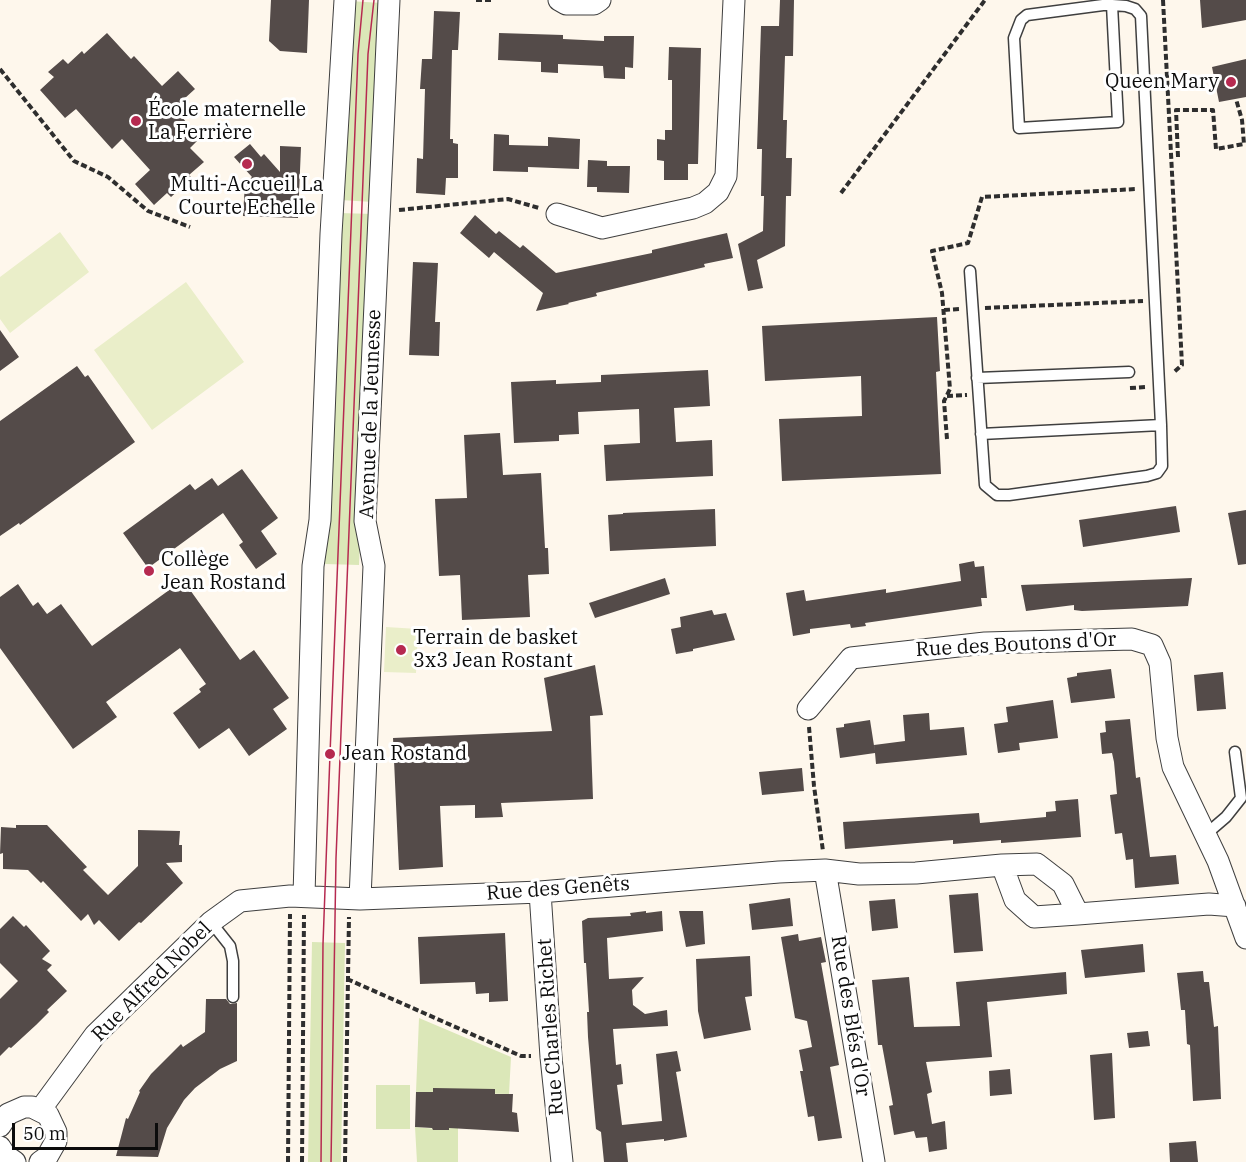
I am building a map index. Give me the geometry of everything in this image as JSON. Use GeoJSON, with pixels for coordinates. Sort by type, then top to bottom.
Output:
{"type":"FeatureCollection","features":[{"type":"Feature","properties":{"kind":"street"},"geometry":{"type":"LineString","coordinates":[[297,896],[313,566],[320,520],[331,234],[345,0]]}},
{"type":"Feature","properties":{"kind":"street","name":"Avenue de la Jeunesse"},"geometry":{"type":"LineString","coordinates":[[360,898],[374,566],[365,521],[389,0]]}},
{"type":"Feature","properties":{"kind":"street"},"geometry":{"type":"LineString","coordinates":[[559,0],[566,4],[594,4],[600,0]]}},
{"type":"Feature","properties":{"kind":"street"},"geometry":{"type":"LineString","coordinates":[[557,214],[602,228],[693,208],[705,203],[718,192],[726,176],[734,0]]}},
{"type":"Feature","properties":{"kind":"street","name":"Rue des Boutons d'Or"},"geometry":{"type":"LineString","coordinates":[[808,709],[851,658],[985,644],[1132,639],[1152,645],[1160,663],[1167,738],[1173,767],[1218,861],[1246,938]]}},
{"type":"Feature","properties":{"kind":"street","name":"Rue des Genêts"},"geometry":{"type":"LineString","coordinates":[[297,896],[360,898],[540,892],[825,870],[859,874],[916,873],[1037,864],[1063,884],[1078,914]]}},
{"type":"Feature","properties":{"kind":"street"},"geometry":{"type":"LineString","coordinates":[[1002,865],[1015,900],[1034,917],[1209,904],[1234,906]]}},
{"type":"Feature","properties":{"kind":"street","name":"Rue des Blés d'Or"},"geometry":{"type":"LineString","coordinates":[[825,870],[874,1162]]}},
{"type":"Feature","properties":{"kind":"street","name":"Rue Charles Richet"},"geometry":{"type":"LineString","coordinates":[[540,892],[562,1162]]}},
{"type":"Feature","properties":{"kind":"street","name":"Rue Alfred Nobel"},"geometry":{"type":"LineString","coordinates":[[40,1110],[95,1035],[211,922],[240,901],[297,896]]}},
{"type":"Feature","properties":{"kind":"street"},"geometry":{"type":"LineString","coordinates":[[1,1121],[15,1109],[32,1107],[48,1116],[56,1132],[53,1149],[40,1162]]}},
{"type":"Feature","properties":{"kind":"street"},"geometry":{"type":"LineString","coordinates":[[0,1147],[5,1155],[15,1162]]}},
{"type":"Feature","properties":{"kind":"lane"},"geometry":{"type":"LineString","coordinates":[[970,271],[985,485],[997,495],[1009,495],[1147,476],[1157,472],[1162,466],[1160,386],[1141,16],[1135,9],[1112,5],[1027,15],[1021,20],[1014,38],[1019,128],[1118,122],[1112,5]]}},
{"type":"Feature","properties":{"kind":"lane"},"geometry":{"type":"LineString","coordinates":[[977,378],[1129,372]]}},
{"type":"Feature","properties":{"kind":"lane"},"geometry":{"type":"LineString","coordinates":[[981,434],[1161,425]]}},
{"type":"Feature","properties":{"kind":"lane"},"geometry":{"type":"LineString","coordinates":[[1205,835],[1226,817],[1241,798],[1235,752]]}},
{"type":"Feature","properties":{"kind":"lane"},"geometry":{"type":"LineString","coordinates":[[211,922],[230,946],[233,961],[233,997]]}},
{"type":"Feature","properties":{"kind":"path"},"geometry":{"type":"LineString","coordinates":[[476,0],[492,0]]}},
{"type":"Feature","properties":{"kind":"path"},"geometry":{"type":"LineString","coordinates":[[841,193],[985,0]]}},
{"type":"Feature","properties":{"kind":"path"},"geometry":{"type":"LineString","coordinates":[[1125,388],[1160,386],[1182,365],[1163,0]]}},
{"type":"Feature","properties":{"kind":"path"},"geometry":{"type":"LineString","coordinates":[[0,69],[74,161],[108,177],[148,211],[190,227]]}},
{"type":"Feature","properties":{"kind":"path"},"geometry":{"type":"LineString","coordinates":[[1178,157],[1176,110],[1213,110],[1216,149],[1244,144],[1242,120],[1236,99]]}},
{"type":"Feature","properties":{"kind":"path"},"geometry":{"type":"LineString","coordinates":[[946,439],[944,401],[950,389],[942,293],[932,251],[968,243],[982,197],[1150,188],[1172,167]]}},
{"type":"Feature","properties":{"kind":"path"},"geometry":{"type":"LineString","coordinates":[[379,212],[508,199],[557,214]]}},
{"type":"Feature","properties":{"kind":"path"},"geometry":{"type":"LineString","coordinates":[[944,310],[1155,301]]}},
{"type":"Feature","properties":{"kind":"path"},"geometry":{"type":"LineString","coordinates":[[947,396],[978,395]]}},
{"type":"Feature","properties":{"kind":"path"},"geometry":{"type":"LineString","coordinates":[[808,709],[814,786],[825,870]]}},
{"type":"Feature","properties":{"kind":"path"},"geometry":{"type":"LineString","coordinates":[[288,1162],[297,896]]}},
{"type":"Feature","properties":{"kind":"path"},"geometry":{"type":"LineString","coordinates":[[297,896],[302,1162]]}},
{"type":"Feature","properties":{"kind":"path"},"geometry":{"type":"LineString","coordinates":[[345,1162],[348,918],[360,898]]}},
{"type":"Feature","properties":{"kind":"path"},"geometry":{"type":"LineString","coordinates":[[347,979],[521,1056],[552,1057]]}},
{"type":"Feature","properties":{"kind":"green space"},"geometry":{"type":"Polygon","coordinates":[[[349,1],[382,3],[373,202],[340,200],[349,1]]]}},
{"type":"Feature","properties":{"kind":"green space"},"geometry":{"type":"Polygon","coordinates":[[[339,213],[374,214],[359,565],[325,564],[339,213]]]}},
{"type":"Feature","properties":{"kind":"green space"},"geometry":{"type":"Polygon","coordinates":[[[60,232],[89,272],[10,333],[0,319],[0,277],[60,232]]]}},
{"type":"Feature","properties":{"kind":"green space"},"geometry":{"type":"Polygon","coordinates":[[[186,282],[244,362],[152,430],[94,350],[186,282]]]}},
{"type":"Feature","properties":{"kind":"green space","name":"Terrain de basket 3x3 Jean Rostant"},"geometry":{"type":"Polygon","coordinates":[[[386,627],[418,629],[416,673],[384,672],[386,627]]]}},
{"type":"Feature","properties":{"kind":"green space"},"geometry":{"type":"Polygon","coordinates":[[[312,942],[345,943],[341,1162],[308,1162],[312,942]]]}},
{"type":"Feature","properties":{"kind":"green space"},"geometry":{"type":"Polygon","coordinates":[[[419,1018],[511,1057],[509,1094],[416,1092],[419,1018]]]}},
{"type":"Feature","properties":{"kind":"green space"},"geometry":{"type":"Polygon","coordinates":[[[376,1085],[410,1085],[410,1129],[376,1129],[376,1085]]]}},
{"type":"Feature","properties":{"kind":"green space"},"geometry":{"type":"Polygon","coordinates":[[[415,1127],[448,1130],[458,1128],[458,1162],[417,1162],[415,1127]]]}},
{"type":"Feature","properties":{"kind":"building"},"geometry":{"type":"Polygon","coordinates":[[[271,0],[309,0],[307,53],[280,51],[269,41],[271,0]]]}},
{"type":"Feature","properties":{"kind":"building"},"geometry":{"type":"Polygon","coordinates":[[[780,0],[794,0],[793,56],[785,56],[783,120],[787,120],[786,158],[792,158],[791,196],[786,196],[785,246],[757,260],[763,288],[748,291],[738,244],[763,231],[762,149],[757,149],[761,26],[779,26],[780,0]]]}},
{"type":"Feature","properties":{"kind":"building"},"geometry":{"type":"Polygon","coordinates":[[[1200,0],[1246,0],[1246,20],[1202,28],[1200,0]]]}},
{"type":"Feature","properties":{"kind":"building"},"geometry":{"type":"Polygon","coordinates":[[[434,11],[460,12],[458,50],[452,50],[450,139],[453,139],[453,143],[458,144],[458,178],[446,178],[445,195],[416,193],[417,158],[423,159],[425,89],[420,89],[422,59],[432,59],[434,11]]]}},
{"type":"Feature","properties":{"kind":"building","name":"École maternelle La Ferrière"},"geometry":{"type":"Polygon","coordinates":[[[107,33],[131,59],[134,56],[162,86],[178,71],[195,89],[174,108],[200,138],[190,148],[204,162],[189,175],[192,178],[171,197],[167,193],[154,205],[135,184],[150,170],[122,139],[112,149],[76,109],[65,118],[40,90],[54,77],[48,72],[63,59],[68,64],[82,51],[84,54],[107,33]]]}},
{"type":"Feature","properties":{"kind":"building"},"geometry":{"type":"Polygon","coordinates":[[[499,33],[563,35],[563,39],[604,41],[604,36],[634,36],[633,68],[625,67],[625,79],[604,78],[603,66],[558,64],[558,73],[541,72],[541,62],[498,60],[499,33]]]}},
{"type":"Feature","properties":{"kind":"building"},"geometry":{"type":"Polygon","coordinates":[[[669,47],[701,48],[698,164],[688,164],[688,180],[664,180],[664,161],[657,160],[657,139],[665,140],[665,130],[672,130],[672,80],[668,80],[669,47]]]}},
{"type":"Feature","properties":{"kind":"building","name":"Queen Mary"},"geometry":{"type":"Polygon","coordinates":[[[1246,59],[1246,97],[1219,102],[1212,67],[1246,59]]]}},
{"type":"Feature","properties":{"kind":"building"},"geometry":{"type":"Polygon","coordinates":[[[494,134],[509,135],[509,145],[548,146],[548,137],[580,139],[579,169],[528,167],[528,172],[493,171],[494,134]]]}},
{"type":"Feature","properties":{"kind":"building"},"geometry":{"type":"Polygon","coordinates":[[[250,144],[261,157],[264,154],[280,172],[280,146],[301,147],[298,218],[243,216],[245,183],[252,177],[234,157],[250,144]]]}},
{"type":"Feature","properties":{"kind":"building"},"geometry":{"type":"Polygon","coordinates":[[[588,160],[607,161],[607,166],[630,166],[629,193],[597,192],[597,187],[587,187],[588,160]]]}},
{"type":"Feature","properties":{"kind":"building"},"geometry":{"type":"Polygon","coordinates":[[[475,215],[496,234],[499,231],[520,248],[523,245],[556,273],[652,253],[652,250],[727,233],[733,258],[596,293],[597,296],[569,304],[536,311],[543,293],[494,252],[489,258],[460,233],[475,215]]]}},
{"type":"Feature","properties":{"kind":"building"},"geometry":{"type":"Polygon","coordinates":[[[413,262],[438,263],[435,322],[440,322],[439,356],[409,355],[413,262]]]}},
{"type":"Feature","properties":{"kind":"building"},"geometry":{"type":"Polygon","coordinates":[[[937,317],[940,371],[936,372],[941,474],[782,481],[779,419],[862,416],[861,376],[765,381],[762,326],[937,317]]]}},
{"type":"Feature","properties":{"kind":"building"},"geometry":{"type":"Polygon","coordinates":[[[0,330],[19,357],[0,371],[0,330]]]}},
{"type":"Feature","properties":{"kind":"building"},"geometry":{"type":"Polygon","coordinates":[[[77,366],[85,377],[88,375],[135,442],[20,525],[19,523],[0,536],[0,421],[77,366]]]}},
{"type":"Feature","properties":{"kind":"building"},"geometry":{"type":"Polygon","coordinates":[[[708,370],[710,406],[674,408],[676,442],[712,440],[713,476],[606,481],[604,445],[640,443],[639,409],[578,412],[579,434],[559,435],[559,441],[514,443],[511,382],[556,380],[556,384],[601,382],[601,375],[708,370]]]}},
{"type":"Feature","properties":{"kind":"building"},"geometry":{"type":"Polygon","coordinates":[[[500,433],[503,475],[541,473],[545,548],[548,548],[549,574],[528,575],[530,617],[462,620],[460,575],[439,576],[435,499],[467,498],[464,435],[500,433]]]}},
{"type":"Feature","properties":{"kind":"building"},"geometry":{"type":"Polygon","coordinates":[[[242,469],[278,518],[261,531],[277,554],[256,569],[239,545],[243,542],[223,513],[148,568],[123,533],[190,484],[195,490],[212,478],[218,486],[242,469]]]}},
{"type":"Feature","properties":{"kind":"building"},"geometry":{"type":"Polygon","coordinates":[[[1176,506],[1180,532],[1083,547],[1079,520],[1176,506]]]}},
{"type":"Feature","properties":{"kind":"building"},"geometry":{"type":"Polygon","coordinates":[[[715,509],[716,546],[610,551],[608,515],[715,509]]]}},
{"type":"Feature","properties":{"kind":"building"},"geometry":{"type":"Polygon","coordinates":[[[1246,510],[1246,564],[1238,565],[1228,513],[1246,510]]]}},
{"type":"Feature","properties":{"kind":"building"},"geometry":{"type":"Polygon","coordinates":[[[974,561],[975,567],[984,566],[987,598],[981,598],[982,606],[865,623],[866,626],[851,628],[850,624],[810,629],[810,633],[793,636],[786,593],[804,590],[806,601],[886,589],[886,593],[961,581],[959,564],[974,561]]]}},
{"type":"Feature","properties":{"kind":"building"},"geometry":{"type":"Polygon","coordinates":[[[665,578],[670,594],[595,618],[589,603],[665,578]]]}},
{"type":"Feature","properties":{"kind":"building"},"geometry":{"type":"Polygon","coordinates":[[[1192,578],[1188,606],[1082,611],[1074,610],[1074,605],[1026,611],[1021,585],[1192,578]]]}},
{"type":"Feature","properties":{"kind":"building"},"geometry":{"type":"Polygon","coordinates":[[[183,580],[240,660],[254,650],[289,698],[273,709],[287,729],[249,756],[229,728],[199,749],[173,713],[201,692],[199,689],[206,684],[180,648],[106,702],[117,717],[73,749],[0,648],[0,597],[18,584],[33,606],[38,602],[47,614],[61,604],[92,646],[183,580]]]}},
{"type":"Feature","properties":{"kind":"building"},"geometry":{"type":"Polygon","coordinates":[[[712,610],[714,615],[726,613],[735,640],[676,654],[671,629],[681,627],[680,617],[712,610]]]}},
{"type":"Feature","properties":{"kind":"building"},"geometry":{"type":"Polygon","coordinates":[[[595,665],[603,715],[590,716],[593,799],[501,803],[503,817],[475,818],[475,805],[440,806],[443,867],[399,870],[393,738],[552,731],[544,678],[595,665]]]}},
{"type":"Feature","properties":{"kind":"building"},"geometry":{"type":"Polygon","coordinates":[[[1111,669],[1115,698],[1071,703],[1067,678],[1077,676],[1077,673],[1111,669]]]}},
{"type":"Feature","properties":{"kind":"building"},"geometry":{"type":"Polygon","coordinates":[[[1223,672],[1226,709],[1197,711],[1194,675],[1223,672]]]}},
{"type":"Feature","properties":{"kind":"building"},"geometry":{"type":"Polygon","coordinates":[[[1053,700],[1058,738],[1019,743],[1020,750],[998,753],[994,724],[1008,722],[1006,707],[1053,700]]]}},
{"type":"Feature","properties":{"kind":"building"},"geometry":{"type":"Polygon","coordinates":[[[929,713],[930,730],[964,727],[967,755],[876,764],[875,753],[840,758],[836,728],[844,727],[844,724],[870,720],[875,752],[874,745],[905,741],[903,715],[929,713]]]}},
{"type":"Feature","properties":{"kind":"building"},"geometry":{"type":"Polygon","coordinates":[[[1130,719],[1136,778],[1140,777],[1150,857],[1176,855],[1179,884],[1135,888],[1133,859],[1126,860],[1122,833],[1115,834],[1110,795],[1117,794],[1114,762],[1112,753],[1102,754],[1100,733],[1106,732],[1105,721],[1130,719]]]}},
{"type":"Feature","properties":{"kind":"building"},"geometry":{"type":"Polygon","coordinates":[[[802,768],[804,791],[762,795],[759,772],[802,768]]]}},
{"type":"Feature","properties":{"kind":"building"},"geometry":{"type":"Polygon","coordinates":[[[1078,799],[1081,837],[1001,843],[1001,840],[953,844],[953,840],[845,849],[843,822],[979,813],[980,823],[1046,817],[1046,812],[1056,811],[1055,801],[1078,799]]]}},
{"type":"Feature","properties":{"kind":"building"},"geometry":{"type":"Polygon","coordinates":[[[16,825],[47,825],[87,867],[83,870],[108,895],[138,866],[138,830],[180,831],[179,845],[182,845],[182,862],[166,863],[183,883],[119,941],[99,920],[94,925],[88,914],[81,921],[43,881],[41,883],[28,870],[3,869],[3,853],[0,854],[1,827],[16,828],[16,825]]]}},
{"type":"Feature","properties":{"kind":"building"},"geometry":{"type":"Polygon","coordinates":[[[978,893],[983,951],[954,953],[949,895],[978,893]]]}},
{"type":"Feature","properties":{"kind":"building"},"geometry":{"type":"Polygon","coordinates":[[[790,898],[793,926],[752,930],[749,904],[790,898]]]}},
{"type":"Feature","properties":{"kind":"building"},"geometry":{"type":"Polygon","coordinates":[[[895,899],[898,928],[872,931],[869,901],[895,899]]]}},
{"type":"Feature","properties":{"kind":"building"},"geometry":{"type":"Polygon","coordinates":[[[646,911],[646,913],[662,911],[663,931],[607,938],[609,979],[644,977],[632,990],[633,1005],[645,1014],[667,1010],[668,1026],[613,1029],[616,1065],[621,1064],[623,1084],[617,1085],[622,1125],[662,1121],[656,1054],[677,1051],[681,1071],[676,1072],[687,1137],[626,1143],[628,1162],[604,1162],[601,1132],[596,1129],[588,1037],[587,1012],[589,1012],[582,921],[588,918],[631,916],[630,913],[646,911]]]}},
{"type":"Feature","properties":{"kind":"building"},"geometry":{"type":"Polygon","coordinates":[[[679,911],[703,911],[705,944],[686,947],[679,911]]]}},
{"type":"Feature","properties":{"kind":"building"},"geometry":{"type":"Polygon","coordinates":[[[13,916],[24,927],[26,925],[50,951],[42,959],[52,965],[47,970],[67,991],[47,1010],[49,1012],[36,1025],[0,1056],[0,999],[18,981],[0,963],[0,929],[13,916]]]}},
{"type":"Feature","properties":{"kind":"building"},"geometry":{"type":"Polygon","coordinates":[[[505,933],[508,1001],[489,1002],[489,993],[476,994],[475,982],[420,984],[418,937],[505,933]]]}},
{"type":"Feature","properties":{"kind":"building"},"geometry":{"type":"Polygon","coordinates":[[[798,934],[799,941],[821,937],[826,962],[821,963],[839,1065],[830,1067],[842,1138],[818,1141],[814,1116],[808,1117],[800,1071],[803,1071],[799,1050],[812,1047],[807,1021],[795,1018],[781,937],[798,934]]]}},
{"type":"Feature","properties":{"kind":"building"},"geometry":{"type":"Polygon","coordinates":[[[1143,944],[1145,972],[1085,978],[1081,950],[1143,944]]]}},
{"type":"Feature","properties":{"kind":"building"},"geometry":{"type":"Polygon","coordinates":[[[750,956],[752,996],[745,997],[751,1030],[704,1039],[698,1011],[696,959],[750,956]]]}},
{"type":"Feature","properties":{"kind":"building"},"geometry":{"type":"Polygon","coordinates":[[[1203,971],[1204,982],[1209,982],[1214,1027],[1218,1026],[1221,1099],[1193,1101],[1190,1045],[1187,1044],[1185,1010],[1181,1010],[1177,973],[1203,971]]]}},
{"type":"Feature","properties":{"kind":"building"},"geometry":{"type":"Polygon","coordinates":[[[1066,972],[1067,994],[987,1002],[992,1057],[926,1062],[932,1092],[927,1094],[932,1124],[945,1121],[947,1149],[929,1152],[927,1137],[916,1138],[914,1131],[894,1135],[889,1106],[893,1105],[882,1045],[878,1045],[872,980],[909,977],[914,1027],[960,1026],[956,982],[1066,972]]]}},
{"type":"Feature","properties":{"kind":"building"},"geometry":{"type":"Polygon","coordinates":[[[206,999],[226,999],[230,1004],[237,1003],[237,1061],[220,1069],[195,1088],[184,1100],[167,1128],[158,1157],[116,1156],[126,1118],[128,1119],[139,1091],[151,1074],[181,1044],[183,1047],[205,1032],[206,999]]]}},
{"type":"Feature","properties":{"kind":"building"},"geometry":{"type":"Polygon","coordinates":[[[1148,1031],[1150,1046],[1129,1048],[1127,1033],[1148,1031]]]}},
{"type":"Feature","properties":{"kind":"building"},"geometry":{"type":"Polygon","coordinates":[[[1112,1053],[1115,1118],[1094,1120],[1090,1055],[1112,1053]]]}},
{"type":"Feature","properties":{"kind":"building"},"geometry":{"type":"Polygon","coordinates":[[[1010,1069],[1012,1094],[990,1096],[989,1071],[1010,1069]]]}},
{"type":"Feature","properties":{"kind":"building"},"geometry":{"type":"Polygon","coordinates":[[[433,1088],[495,1089],[495,1094],[513,1094],[512,1112],[517,1113],[519,1132],[449,1128],[449,1130],[433,1130],[432,1128],[415,1127],[416,1092],[433,1092],[433,1088]]]}},
{"type":"Feature","properties":{"kind":"building"},"geometry":{"type":"Polygon","coordinates":[[[1196,1141],[1198,1162],[1170,1162],[1169,1143],[1196,1141]]]}},
{"type":"Feature","properties":{"kind":"tram line"},"geometry":{"type":"LineString","coordinates":[[321,1162],[323,944],[358,54],[363,0]]}},
{"type":"Feature","properties":{"kind":"tram line"},"geometry":{"type":"LineString","coordinates":[[331,1162],[336,858],[368,54],[374,0]]}},
{"type":"Feature","properties":{"kind":"place","name":"Queen Mary"},"geometry":{"type":"Point","coordinates":[1231,82]}},
{"type":"Feature","properties":{"kind":"place","name":"École maternelle La Ferrière"},"geometry":{"type":"Point","coordinates":[136,121]}},
{"type":"Feature","properties":{"kind":"place","name":"Multi-Accueil La Courte Echelle"},"geometry":{"type":"Point","coordinates":[247,164]}},
{"type":"Feature","properties":{"kind":"place","name":"Collège Jean Rostand"},"geometry":{"type":"Point","coordinates":[149,571]}},
{"type":"Feature","properties":{"kind":"place","name":"Terrain de basket 3x3 Jean Rostant"},"geometry":{"type":"Point","coordinates":[401,650]}},
{"type":"Feature","properties":{"kind":"place","name":"Jean Rostand"},"geometry":{"type":"Point","coordinates":[330,754]}}]}
